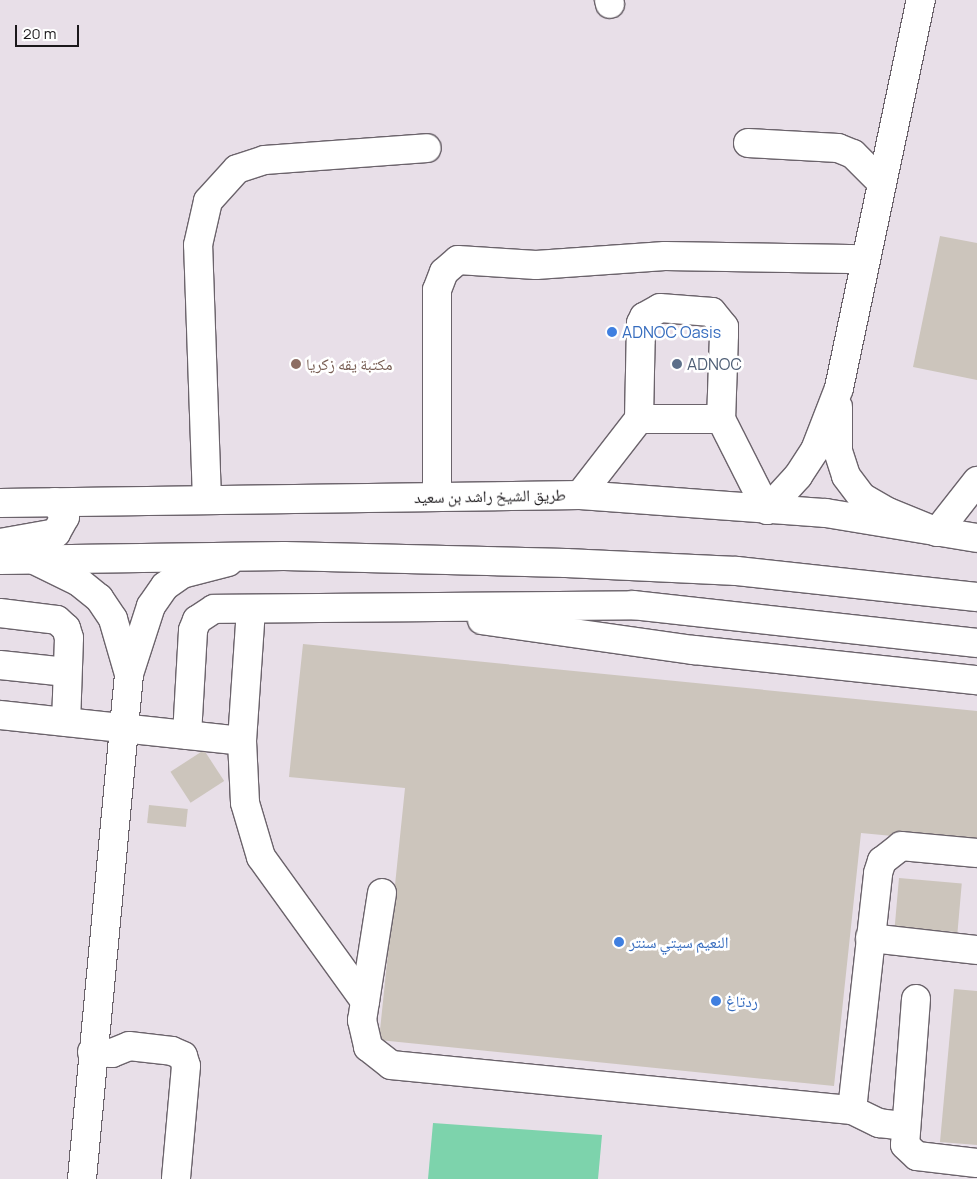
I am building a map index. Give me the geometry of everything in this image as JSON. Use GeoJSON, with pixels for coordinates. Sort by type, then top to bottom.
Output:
{"type":"FeatureCollection","features":[{"type":"Feature","properties":{"kind":"main road"},"geometry":{"type":"LineString","coordinates":[[580,495],[639,418],[641,322],[650,311],[660,308],[712,312],[724,327],[720,419],[767,510],[798,476],[815,450],[839,388],[881,182],[921,0]]}},
{"type":"Feature","properties":{"kind":"main road"},"geometry":{"type":"LineString","coordinates":[[748,143],[838,148],[853,154],[881,182]]}},
{"type":"Feature","properties":{"kind":"main road"},"geometry":{"type":"LineString","coordinates":[[207,500],[198,246],[208,201],[237,169],[265,160],[427,148]]}},
{"type":"Feature","properties":{"kind":"main road"},"geometry":{"type":"LineString","coordinates":[[437,497],[437,290],[444,272],[458,260],[536,265],[665,256],[866,258]]}},
{"type":"Feature","properties":{"kind":"main road"},"geometry":{"type":"LineString","coordinates":[[839,388],[838,451],[846,476],[862,497],[888,512],[937,532],[977,531]]}},
{"type":"Feature","properties":{"kind":"main road"},"geometry":{"type":"LineString","coordinates":[[639,418],[720,419]]}},
{"type":"Feature","properties":{"kind":"main road"},"geometry":{"type":"LineString","coordinates":[[937,532],[977,481]]}},
{"type":"Feature","properties":{"kind":"main road","name":"طريق الشيخ راشد بن سعيد"},"geometry":{"type":"LineString","coordinates":[[0,502],[580,495],[826,513],[977,538]]}},
{"type":"Feature","properties":{"kind":"main road"},"geometry":{"type":"LineString","coordinates":[[0,544],[56,533],[66,517],[55,502]]}},
{"type":"Feature","properties":{"kind":"main road"},"geometry":{"type":"LineString","coordinates":[[82,1179],[128,674],[151,606],[165,586],[182,574],[214,564],[284,556]]}},
{"type":"Feature","properties":{"kind":"main road"},"geometry":{"type":"LineString","coordinates":[[0,560],[284,556],[737,571],[977,597]]}},
{"type":"Feature","properties":{"kind":"main road"},"geometry":{"type":"LineString","coordinates":[[34,560],[79,582],[99,598],[113,619],[128,674]]}},
{"type":"Feature","properties":{"kind":"main road"},"geometry":{"type":"LineString","coordinates":[[187,735],[193,630],[197,620],[214,609],[414,609],[633,605],[977,643]]}},
{"type":"Feature","properties":{"kind":"main road"},"geometry":{"type":"LineString","coordinates":[[251,609],[242,741],[245,803],[261,857],[365,1001]]}},
{"type":"Feature","properties":{"kind":"main road"},"geometry":{"type":"LineString","coordinates":[[414,609],[559,633],[694,650],[977,680]]}},
{"type":"Feature","properties":{"kind":"main road"},"geometry":{"type":"LineString","coordinates":[[694,650],[699,612]]}},
{"type":"Feature","properties":{"kind":"main road"},"geometry":{"type":"LineString","coordinates":[[0,613],[57,620],[69,638],[66,722]]}},
{"type":"Feature","properties":{"kind":"main road"},"geometry":{"type":"LineString","coordinates":[[0,665],[68,672]]}},
{"type":"Feature","properties":{"kind":"main road"},"geometry":{"type":"LineString","coordinates":[[0,715],[242,741]]}},
{"type":"Feature","properties":{"kind":"main road"},"geometry":{"type":"LineString","coordinates":[[852,1110],[878,873],[890,852],[901,846],[977,852]]}},
{"type":"Feature","properties":{"kind":"main road"},"geometry":{"type":"LineString","coordinates":[[382,893],[362,1020],[368,1047],[391,1065],[852,1110],[879,1123],[906,1126]]}},
{"type":"Feature","properties":{"kind":"main road"},"geometry":{"type":"LineString","coordinates":[[870,938],[977,950]]}},
{"type":"Feature","properties":{"kind":"main road"},"geometry":{"type":"LineString","coordinates":[[916,999],[905,1145],[917,1156],[977,1163]]}},
{"type":"Feature","properties":{"kind":"main road"},"geometry":{"type":"LineString","coordinates":[[93,1042],[114,1035],[129,1046],[179,1052],[186,1061],[176,1179]]}},
{"type":"Feature","properties":{"kind":"green space"},"geometry":{"type":"Polygon","coordinates":[[[433,1123],[602,1135],[598,1179],[428,1179],[433,1123]]]}},
{"type":"Feature","properties":{"kind":"building"},"geometry":{"type":"Polygon","coordinates":[[[940,236],[977,243],[977,380],[913,367],[940,236]]]}},
{"type":"Feature","properties":{"kind":"building","name":"النعيم سيتي سنتر"},"geometry":{"type":"Polygon","coordinates":[[[303,644],[977,711],[977,844],[861,833],[834,1086],[379,1040],[405,788],[289,777],[303,644]]]}},
{"type":"Feature","properties":{"kind":"building"},"geometry":{"type":"Polygon","coordinates":[[[204,750],[224,781],[191,803],[170,772],[204,750]]]}},
{"type":"Feature","properties":{"kind":"building"},"geometry":{"type":"Polygon","coordinates":[[[149,805],[188,809],[186,827],[147,823],[149,805]]]}},
{"type":"Feature","properties":{"kind":"building"},"geometry":{"type":"Polygon","coordinates":[[[899,878],[962,883],[957,932],[895,927],[899,878]]]}},
{"type":"Feature","properties":{"kind":"building"},"geometry":{"type":"Polygon","coordinates":[[[954,989],[977,991],[977,1145],[940,1142],[954,989]]]}},
{"type":"Feature","properties":{"kind":"place","name":"ADNOC Oasis"},"geometry":{"type":"Point","coordinates":[612,332]}},
{"type":"Feature","properties":{"kind":"place","name":"مكتبة يقه زكريا"},"geometry":{"type":"Point","coordinates":[296,364]}},
{"type":"Feature","properties":{"kind":"place","name":"ADNOC"},"geometry":{"type":"Point","coordinates":[677,364]}},
{"type":"Feature","properties":{"kind":"place","name":"النعيم سيتي سنتر"},"geometry":{"type":"Point","coordinates":[619,942]}},
{"type":"Feature","properties":{"kind":"place","name":"ردتاغ"},"geometry":{"type":"Point","coordinates":[716,1001]}}]}
